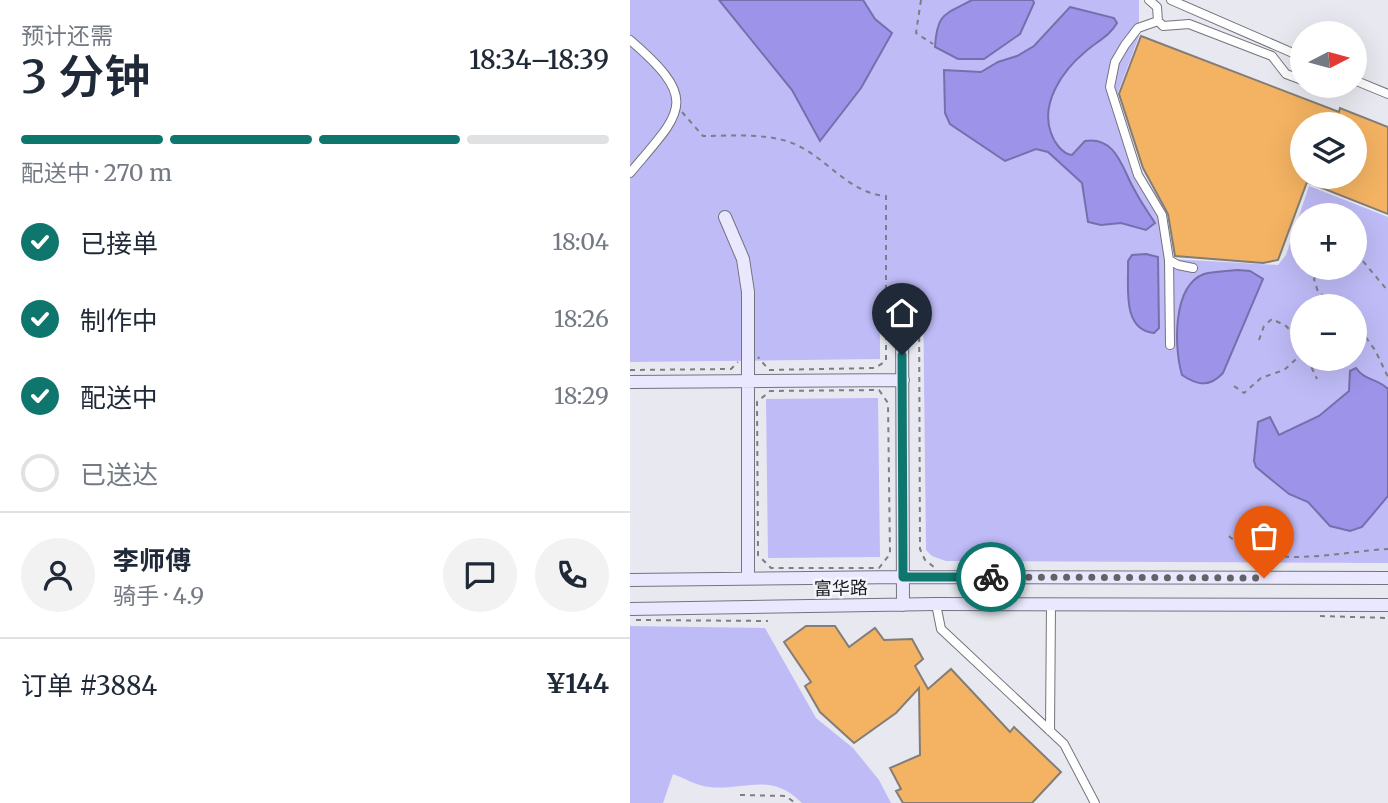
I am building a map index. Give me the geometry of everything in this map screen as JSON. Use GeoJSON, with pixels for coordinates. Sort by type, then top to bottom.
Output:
{"type":"FeatureCollection","features":[{"type":"Feature","properties":{"kind":"street"},"geometry":{"type":"LineString","coordinates":[[1149,0],[1157,7],[1158,21],[1163,26],[1189,24],[1272,56],[1290,76]]}},
{"type":"Feature","properties":{"kind":"street"},"geometry":{"type":"LineString","coordinates":[[1171,0],[1290,52]]}},
{"type":"Feature","properties":{"kind":"street"},"geometry":{"type":"LineString","coordinates":[[1158,21],[1138,28],[1125,45],[1115,62],[1110,87],[1139,175],[1162,215],[1169,260],[1170,345]]}},
{"type":"Feature","properties":{"kind":"street"},"geometry":{"type":"LineString","coordinates":[[630,40],[660,66],[678,103],[674,121],[630,173]]}},
{"type":"Feature","properties":{"kind":"street"},"geometry":{"type":"LineString","coordinates":[[1367,85],[1388,93]]}},
{"type":"Feature","properties":{"kind":"street"},"geometry":{"type":"LineString","coordinates":[[725,217],[743,259],[746,281],[749,381],[748,578]]}},
{"type":"Feature","properties":{"kind":"street"},"geometry":{"type":"LineString","coordinates":[[1169,260],[1193,268]]}},
{"type":"Feature","properties":{"kind":"street"},"geometry":{"type":"LineString","coordinates":[[902,304],[903,605]]}},
{"type":"Feature","properties":{"kind":"street"},"geometry":{"type":"LineString","coordinates":[[630,382],[902,380]]}},
{"type":"Feature","properties":{"kind":"street","name":"富华路"},"geometry":{"type":"LineString","coordinates":[[630,580],[903,577],[1388,578]]}},
{"type":"Feature","properties":{"kind":"street"},"geometry":{"type":"LineString","coordinates":[[936,604],[940,629],[1064,744],[1078,766],[1095,803]]}},
{"type":"Feature","properties":{"kind":"street","name":"富华路"},"geometry":{"type":"LineString","coordinates":[[630,609],[936,604],[1388,604]]}},
{"type":"Feature","properties":{"kind":"street"},"geometry":{"type":"LineString","coordinates":[[1050,731],[1051,604]]}},
{"type":"Feature","properties":{"kind":"path"},"geometry":{"type":"LineString","coordinates":[[921,0],[916,33],[933,44]]}},
{"type":"Feature","properties":{"kind":"path"},"geometry":{"type":"LineString","coordinates":[[678,103],[684,117],[703,136],[768,137],[799,146],[867,195],[886,196],[886,361],[874,368],[769,370],[757,356]]}},
{"type":"Feature","properties":{"kind":"path"},"geometry":{"type":"LineString","coordinates":[[1367,266],[1388,291]]}},
{"type":"Feature","properties":{"kind":"path"},"geometry":{"type":"LineString","coordinates":[[919,297],[920,550],[925,560],[937,569]]}},
{"type":"Feature","properties":{"kind":"path"},"geometry":{"type":"LineString","coordinates":[[1259,340],[1264,326],[1272,320],[1290,330]]}},
{"type":"Feature","properties":{"kind":"path"},"geometry":{"type":"LineString","coordinates":[[1367,336],[1388,377]]}},
{"type":"Feature","properties":{"kind":"path"},"geometry":{"type":"LineString","coordinates":[[630,370],[731,369],[742,356]]}},
{"type":"Feature","properties":{"kind":"path"},"geometry":{"type":"LineString","coordinates":[[1385,368],[1388,364]]}},
{"type":"Feature","properties":{"kind":"path"},"geometry":{"type":"LineString","coordinates":[[1234,386],[1244,393],[1261,378],[1284,370],[1290,365]]}},
{"type":"Feature","properties":{"kind":"path"},"geometry":{"type":"LineString","coordinates":[[1313,371],[1317,379]]}},
{"type":"Feature","properties":{"kind":"path"},"geometry":{"type":"LineString","coordinates":[[878,390],[888,403],[890,554],[884,561],[879,568],[771,568],[758,555],[757,402],[765,394],[770,391],[878,390]]}},
{"type":"Feature","properties":{"kind":"path"},"geometry":{"type":"LineString","coordinates":[[1249,530],[1258,542],[1278,554]]}},
{"type":"Feature","properties":{"kind":"path"},"geometry":{"type":"LineString","coordinates":[[1229,536],[1242,548],[1278,554],[1333,556],[1388,549]]}},
{"type":"Feature","properties":{"kind":"path"},"geometry":{"type":"LineString","coordinates":[[922,565],[925,560]]}},
{"type":"Feature","properties":{"kind":"path"},"geometry":{"type":"LineString","coordinates":[[884,561],[888,565]]}},
{"type":"Feature","properties":{"kind":"path"},"geometry":{"type":"LineString","coordinates":[[1320,618],[1388,618]]}},
{"type":"Feature","properties":{"kind":"path"},"geometry":{"type":"LineString","coordinates":[[630,620],[768,621]]}},
{"type":"Feature","properties":{"kind":"path"},"geometry":{"type":"LineString","coordinates":[[740,795],[786,796],[795,803]]}},
{"type":"Feature","properties":{"kind":"shaded area"},"geometry":{"type":"Polygon","coordinates":[[[630,0],[1139,0],[1139,36],[1117,95],[1139,167],[1164,207],[1172,259],[1278,265],[1286,255],[1290,243],[1290,280],[1367,280],[1367,209],[1388,217],[1388,563],[946,561],[932,556],[926,550],[923,292],[880,291],[880,359],[630,362],[630,0]]]}},
{"type":"Feature","properties":{"kind":"shaded area"},"geometry":{"type":"Polygon","coordinates":[[[719,0],[863,0],[875,19],[892,33],[861,88],[820,141],[792,90],[719,0]]]}},
{"type":"Feature","properties":{"kind":"shaded area"},"geometry":{"type":"Polygon","coordinates":[[[972,0],[1033,0],[1034,3],[1020,34],[984,59],[958,59],[935,47],[938,27],[949,12],[972,0]]]}},
{"type":"Feature","properties":{"kind":"shaded area"},"geometry":{"type":"Polygon","coordinates":[[[1070,7],[1114,18],[1117,23],[1107,35],[1077,59],[1056,88],[1049,110],[1051,133],[1059,147],[1068,154],[1072,155],[1085,141],[1096,141],[1112,149],[1155,223],[1146,230],[1121,223],[1101,225],[1088,222],[1082,183],[1048,152],[1036,149],[1005,161],[950,124],[945,113],[944,70],[981,72],[998,62],[1017,56],[1034,46],[1070,7]]]}},
{"type":"Feature","properties":{"kind":"shaded area"},"geometry":{"type":"Polygon","coordinates":[[[1308,189],[1317,189],[1352,203],[1303,203],[1308,189]]]}},
{"type":"Feature","properties":{"kind":"shaded area"},"geometry":{"type":"Polygon","coordinates":[[[1132,255],[1158,257],[1159,328],[1154,333],[1143,330],[1136,324],[1129,305],[1128,261],[1132,255]]]}},
{"type":"Feature","properties":{"kind":"shaded area"},"geometry":{"type":"Polygon","coordinates":[[[1250,271],[1263,279],[1223,373],[1209,383],[1193,381],[1182,375],[1179,363],[1178,319],[1186,291],[1204,274],[1250,271]]]}},
{"type":"Feature","properties":{"kind":"shaded area"},"geometry":{"type":"Polygon","coordinates":[[[1350,371],[1359,371],[1388,389],[1388,496],[1362,527],[1350,531],[1330,526],[1308,502],[1289,494],[1256,467],[1254,461],[1258,422],[1270,417],[1279,435],[1319,416],[1349,391],[1350,371]]]}},
{"type":"Feature","properties":{"kind":"shaded area"},"geometry":{"type":"Polygon","coordinates":[[[878,398],[880,557],[768,558],[766,399],[878,398]]]}},
{"type":"Feature","properties":{"kind":"shaded area"},"geometry":{"type":"Polygon","coordinates":[[[630,626],[765,628],[816,718],[853,748],[879,780],[891,803],[802,803],[791,793],[768,785],[709,787],[673,774],[663,803],[630,803],[630,626]]]}},
{"type":"Feature","properties":{"kind":"building"},"geometry":{"type":"Polygon","coordinates":[[[1141,36],[1290,93],[1290,98],[1303,98],[1339,112],[1290,112],[1290,189],[1304,189],[1299,203],[1290,203],[1290,228],[1278,260],[1263,263],[1175,256],[1168,214],[1143,168],[1119,94],[1141,36]]]}},
{"type":"Feature","properties":{"kind":"building"},"geometry":{"type":"Polygon","coordinates":[[[1367,119],[1388,127],[1388,214],[1367,206],[1367,203],[1360,203],[1325,189],[1367,189],[1367,119]]]}},
{"type":"Feature","properties":{"kind":"building"},"geometry":{"type":"Polygon","coordinates":[[[806,626],[835,626],[849,647],[875,628],[884,640],[912,639],[923,659],[915,666],[928,689],[951,669],[1010,732],[1014,727],[1061,772],[1032,803],[903,803],[896,791],[901,789],[890,768],[920,755],[919,688],[896,713],[854,743],[820,712],[805,686],[811,682],[784,642],[806,626]]]}},
{"type":"Feature","properties":{"kind":"way so far"},"geometry":{"type":"LineString","coordinates":[[991,577],[1264,578]]}},
{"type":"Feature","properties":{"kind":"route"},"geometry":{"type":"LineString","coordinates":[[902,355],[903,577],[991,577]]}}]}
